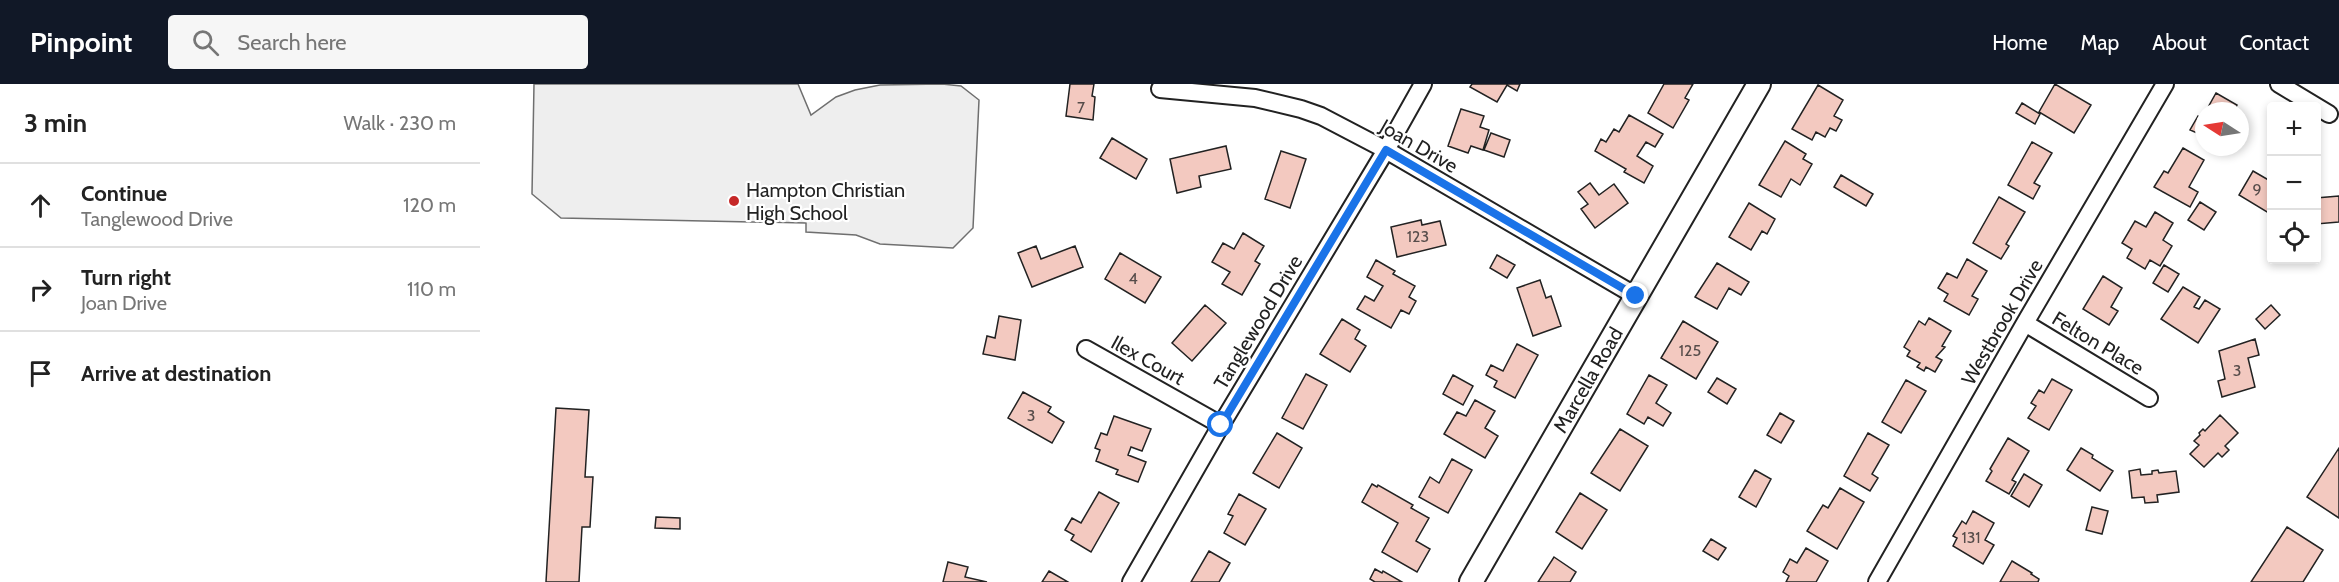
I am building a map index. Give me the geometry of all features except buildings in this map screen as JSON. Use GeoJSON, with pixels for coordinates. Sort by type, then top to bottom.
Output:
{"type":"FeatureCollection","features":[{"type":"Feature","properties":{"kind":"street","name":"Tanglewood Drive"},"geometry":{"type":"LineString","coordinates":[[1131,582],[1221,425],[1386,150],[1422,84]]}},
{"type":"Feature","properties":{"kind":"street","name":"Marcella Road"},"geometry":{"type":"LineString","coordinates":[[1471,582],[1759,84]]}},
{"type":"Feature","properties":{"kind":"street","name":"Westbrook Drive"},"geometry":{"type":"LineString","coordinates":[[1877,582],[2165,84]]}},
{"type":"Feature","properties":{"kind":"street"},"geometry":{"type":"LineString","coordinates":[[2279,84],[2329,114]]}},
{"type":"Feature","properties":{"kind":"street","name":"Joan Drive"},"geometry":{"type":"LineString","coordinates":[[1160,89],[1255,98],[1301,109],[1321,117],[1386,150],[1636,296]]}},
{"type":"Feature","properties":{"kind":"street","name":"Felton Place"},"geometry":{"type":"LineString","coordinates":[[2025,323],[2149,398]]}},
{"type":"Feature","properties":{"kind":"street","name":"Ilex Court"},"geometry":{"type":"LineString","coordinates":[[1086,349],[1221,425]]}},
{"type":"Feature","properties":{"kind":"shaded area","name":"Hampton Christian High School"},"geometry":{"type":"Polygon","coordinates":[[[534,84],[798,84],[811,115],[836,97],[880,85],[961,86],[979,100],[973,228],[953,248],[880,244],[856,235],[806,232],[806,223],[561,218],[532,194],[534,84]]]}},
{"type":"Feature","properties":{"kind":"place","name":"Hampton Christian High School"},"geometry":{"type":"Point","coordinates":[734,201]}},
{"type":"Feature","properties":{"kind":"route"},"geometry":{"type":"LineString","coordinates":[[1221,425],[1386,150],[1636,296]]}}]}
